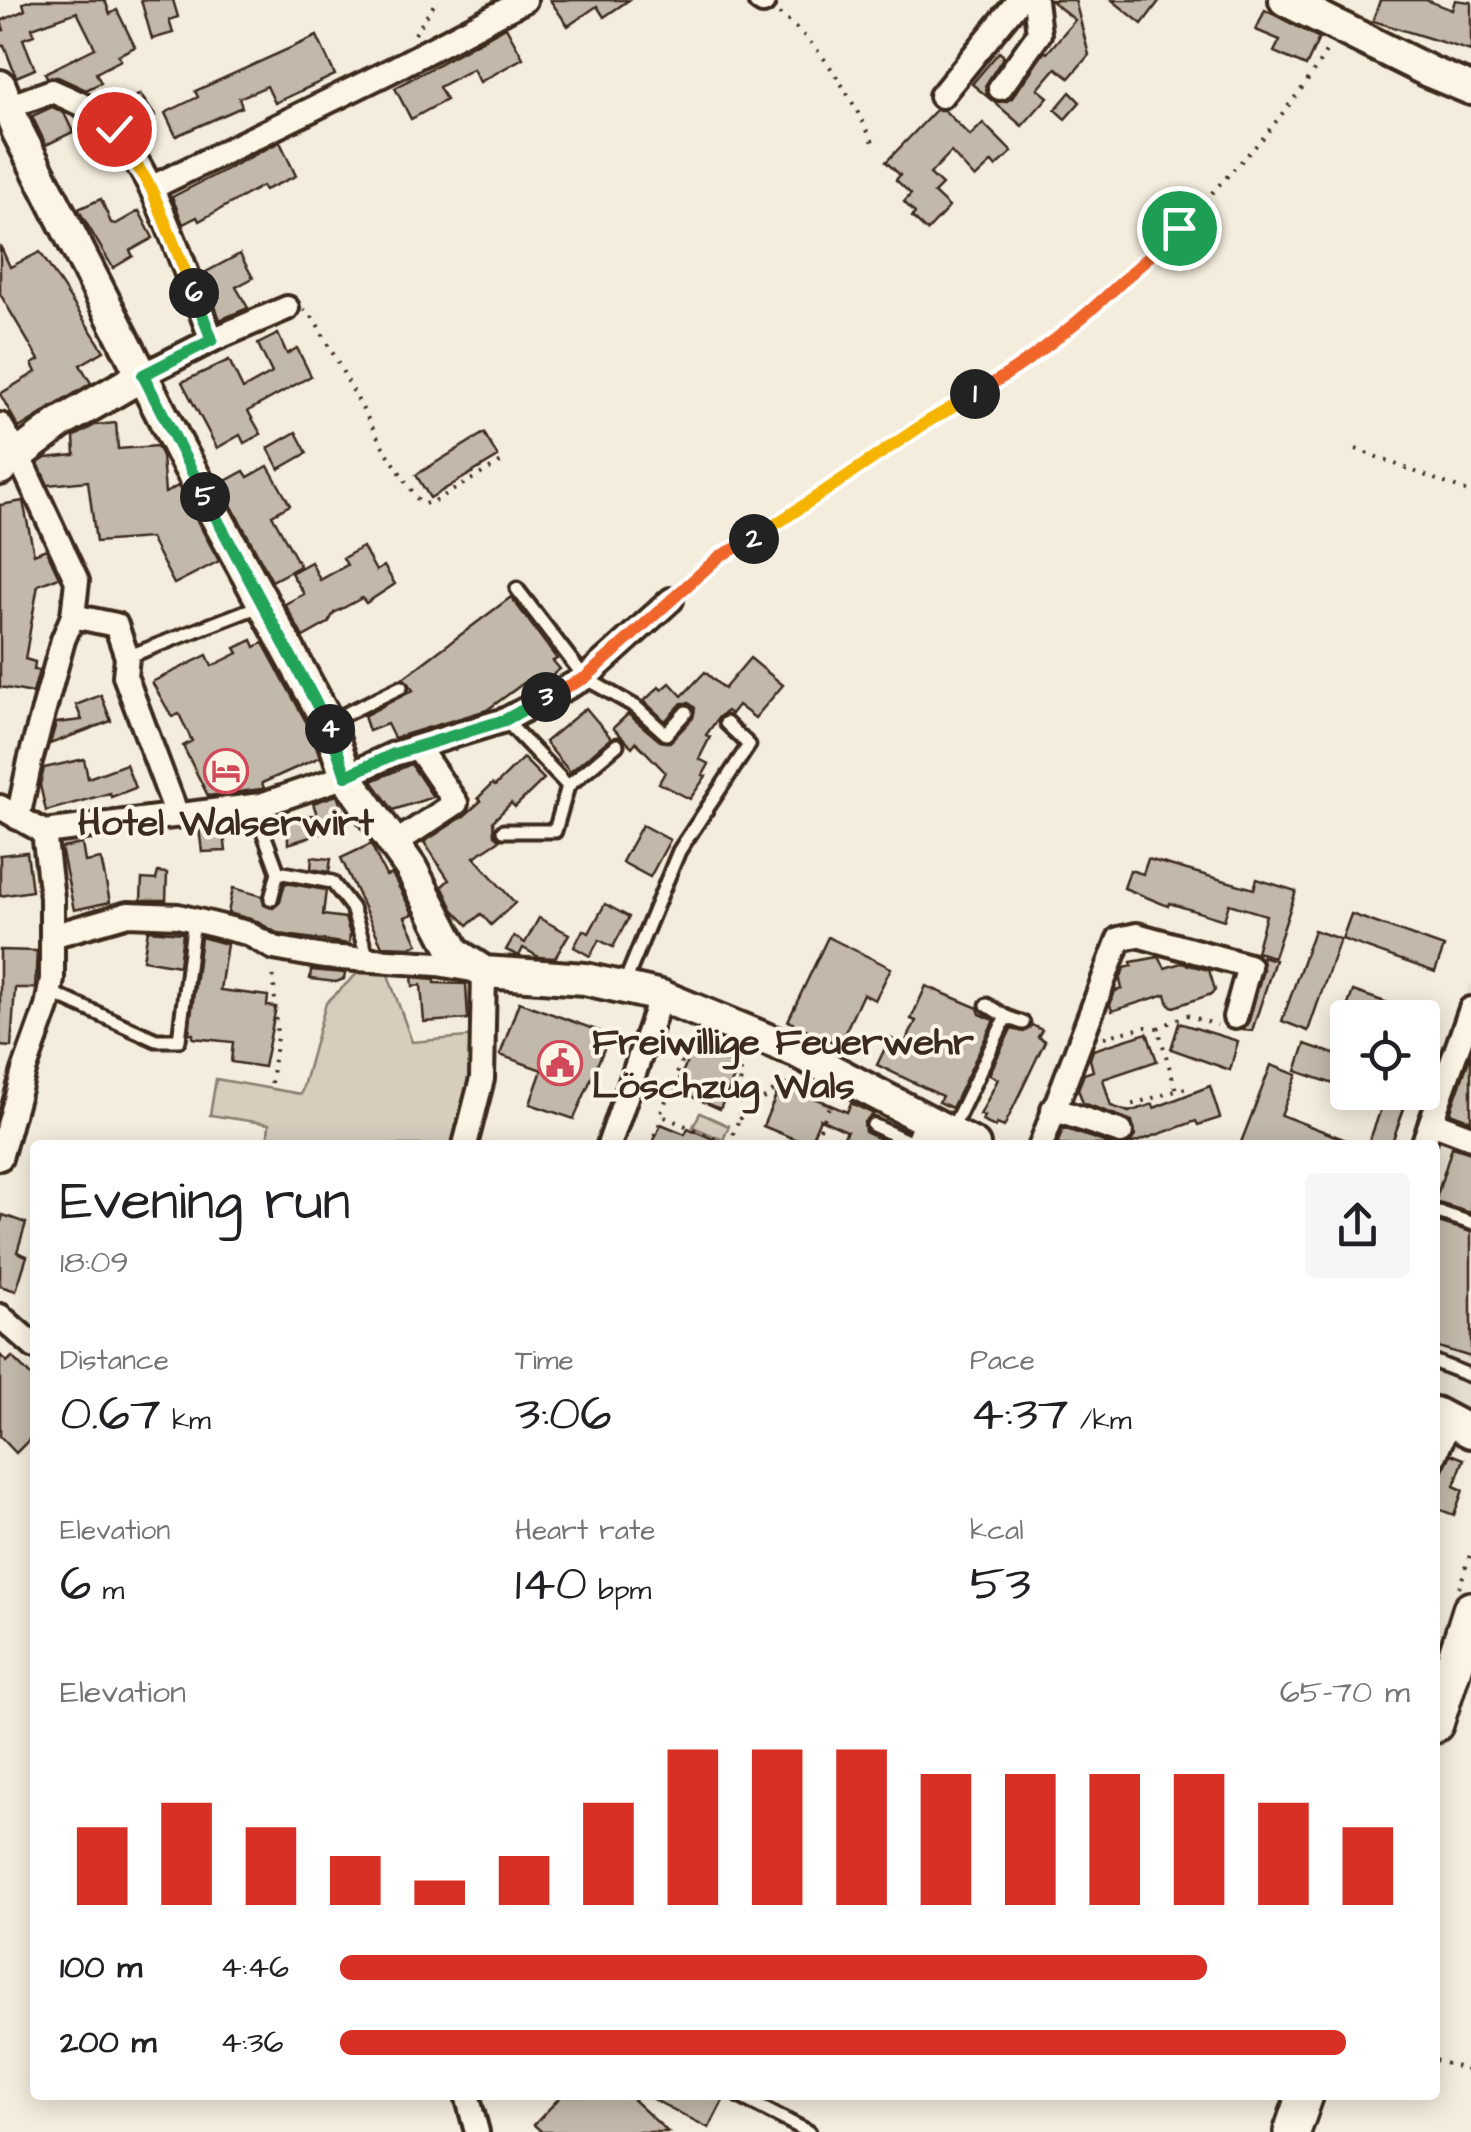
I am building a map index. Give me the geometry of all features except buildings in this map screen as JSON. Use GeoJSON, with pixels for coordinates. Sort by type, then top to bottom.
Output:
{"type":"FeatureCollection","features":[{"type":"Feature","properties":{"kind":"main road"},"geometry":{"type":"LineString","coordinates":[[1440,1708],[1471,1610]]}},
{"type":"Feature","properties":{"kind":"main road"},"geometry":{"type":"LineString","coordinates":[[1292,2132],[1303,2100]]}},
{"type":"Feature","properties":{"kind":"street"},"geometry":{"type":"LineString","coordinates":[[151,188],[525,0]]}},
{"type":"Feature","properties":{"kind":"street"},"geometry":{"type":"LineString","coordinates":[[941,96],[1019,0]]}},
{"type":"Feature","properties":{"kind":"street"},"geometry":{"type":"LineString","coordinates":[[1000,88],[1039,34],[1035,0]]}},
{"type":"Feature","properties":{"kind":"street"},"geometry":{"type":"LineString","coordinates":[[1285,0],[1471,89]]}},
{"type":"Feature","properties":{"kind":"street"},"geometry":{"type":"LineString","coordinates":[[212,340],[151,188],[114,129],[86,106],[52,91],[4,96],[30,158],[262,605],[328,723],[346,776],[411,868],[456,953],[484,972]]}},
{"type":"Feature","properties":{"kind":"street"},"geometry":{"type":"LineString","coordinates":[[9,462],[60,423],[143,375],[287,308]]}},
{"type":"Feature","properties":{"kind":"street"},"geometry":{"type":"LineString","coordinates":[[0,426],[9,462],[77,581],[74,616],[9,812],[44,832],[261,805],[346,776],[394,754],[505,720],[585,678],[671,600]]}},
{"type":"Feature","properties":{"kind":"street"},"geometry":{"type":"LineString","coordinates":[[74,616],[116,625],[127,658],[125,676],[177,815]]}},
{"type":"Feature","properties":{"kind":"street"},"geometry":{"type":"LineString","coordinates":[[394,844],[456,804],[418,748]]}},
{"type":"Feature","properties":{"kind":"street"},"geometry":{"type":"LineString","coordinates":[[0,1158],[50,992],[50,882],[44,832]]}},
{"type":"Feature","properties":{"kind":"street"},"geometry":{"type":"LineString","coordinates":[[52,936],[128,914],[178,916],[247,933],[274,948],[369,961],[548,975],[623,987],[661,996],[795,1051],[942,1136]]}},
{"type":"Feature","properties":{"kind":"street"},"geometry":{"type":"LineString","coordinates":[[1043,1140],[1119,939],[1137,935],[1249,966],[1235,1016]]}},
{"type":"Feature","properties":{"kind":"street"},"geometry":{"type":"LineString","coordinates":[[465,1140],[482,1079],[484,972]]}},
{"type":"Feature","properties":{"kind":"street"},"geometry":{"type":"LineString","coordinates":[[610,1140],[661,996]]}},
{"type":"Feature","properties":{"kind":"street"},"geometry":{"type":"LineString","coordinates":[[1425,1140],[1471,1009]]}},
{"type":"Feature","properties":{"kind":"street"},"geometry":{"type":"LineString","coordinates":[[1053,1109],[1121,1132]]}},
{"type":"Feature","properties":{"kind":"street"},"geometry":{"type":"LineString","coordinates":[[1431,1122],[1471,1138]]}},
{"type":"Feature","properties":{"kind":"street"},"geometry":{"type":"LineString","coordinates":[[0,1316],[30,1343]]}},
{"type":"Feature","properties":{"kind":"street"},"geometry":{"type":"LineString","coordinates":[[1440,1445],[1452,1422]]}},
{"type":"Feature","properties":{"kind":"street"},"geometry":{"type":"LineString","coordinates":[[468,2100],[477,2132]]}},
{"type":"Feature","properties":{"kind":"lane"},"geometry":{"type":"LineString","coordinates":[[517,589],[585,678],[636,707],[666,734],[686,712]]}},
{"type":"Feature","properties":{"kind":"lane"},"geometry":{"type":"LineString","coordinates":[[127,658],[262,605]]}},
{"type":"Feature","properties":{"kind":"lane"},"geometry":{"type":"LineString","coordinates":[[328,723],[401,687]]}},
{"type":"Feature","properties":{"kind":"lane"},"geometry":{"type":"LineString","coordinates":[[505,720],[568,786]]}},
{"type":"Feature","properties":{"kind":"lane"},"geometry":{"type":"LineString","coordinates":[[623,987],[679,851],[749,745],[726,723]]}},
{"type":"Feature","properties":{"kind":"lane"},"geometry":{"type":"LineString","coordinates":[[504,831],[555,831],[568,786],[617,745]]}},
{"type":"Feature","properties":{"kind":"lane"},"geometry":{"type":"LineString","coordinates":[[261,805],[260,823],[278,872],[272,898]]}},
{"type":"Feature","properties":{"kind":"lane"},"geometry":{"type":"LineString","coordinates":[[278,872],[332,882],[352,908],[369,961]]}},
{"type":"Feature","properties":{"kind":"lane"},"geometry":{"type":"LineString","coordinates":[[50,992],[156,1040],[179,1040],[194,920]]}},
{"type":"Feature","properties":{"kind":"lane"},"geometry":{"type":"LineString","coordinates":[[987,1005],[1023,1023]]}},
{"type":"Feature","properties":{"kind":"lane"},"geometry":{"type":"LineString","coordinates":[[873,1125],[942,1136],[1006,1017]]}},
{"type":"Feature","properties":{"kind":"lane"},"geometry":{"type":"LineString","coordinates":[[1440,1212],[1471,1223]]}},
{"type":"Feature","properties":{"kind":"lane"},"geometry":{"type":"LineString","coordinates":[[1440,1364],[1471,1376]]}},
{"type":"Feature","properties":{"kind":"lane"},"geometry":{"type":"LineString","coordinates":[[747,2100],[809,2132]]}},
{"type":"Feature","properties":{"kind":"path"},"geometry":{"type":"LineString","coordinates":[[762,1],[807,38],[827,61],[876,148]]}},
{"type":"Feature","properties":{"kind":"path"},"geometry":{"type":"LineString","coordinates":[[671,600],[720,556],[757,538],[927,422],[1024,366],[1081,320],[1179,228],[1264,137],[1306,83],[1340,26]]}},
{"type":"Feature","properties":{"kind":"path"},"geometry":{"type":"LineString","coordinates":[[287,308],[305,310],[316,320],[382,445],[418,500],[424,504],[435,501],[503,462]]}},
{"type":"Feature","properties":{"kind":"path"},"geometry":{"type":"LineString","coordinates":[[1356,448],[1471,493]]}},
{"type":"Feature","properties":{"kind":"path"},"geometry":{"type":"LineString","coordinates":[[270,1083],[277,1036],[274,948]]}},
{"type":"Feature","properties":{"kind":"path"},"geometry":{"type":"LineString","coordinates":[[1080,1043],[1146,1027],[1158,1028],[1187,1015],[1217,1025],[1235,1016]]}},
{"type":"Feature","properties":{"kind":"path"},"geometry":{"type":"LineString","coordinates":[[1158,1028],[1176,1090]]}},
{"type":"Feature","properties":{"kind":"path"},"geometry":{"type":"LineString","coordinates":[[690,1042],[660,1115],[720,1140]]}},
{"type":"Feature","properties":{"kind":"path"},"geometry":{"type":"LineString","coordinates":[[731,1140],[739,1119],[742,1065]]}},
{"type":"Feature","properties":{"kind":"path"},"geometry":{"type":"LineString","coordinates":[[775,1080],[830,1104],[815,1140]]}},
{"type":"Feature","properties":{"kind":"path"},"geometry":{"type":"LineString","coordinates":[[739,1119],[783,1083]]}},
{"type":"Feature","properties":{"kind":"path"},"geometry":{"type":"LineString","coordinates":[[1121,1132],[1130,1105],[1192,1086]]}},
{"type":"Feature","properties":{"kind":"path"},"geometry":{"type":"LineString","coordinates":[[652,1140],[663,1116]]}},
{"type":"Feature","properties":{"kind":"path"},"geometry":{"type":"LineString","coordinates":[[1440,2062],[1471,2071]]}},
{"type":"Feature","properties":{"kind":"shaded area"},"geometry":{"type":"Polygon","coordinates":[[[363,968],[386,969],[412,1042],[477,1036],[476,1069],[455,1140],[267,1140],[269,1124],[210,1115],[216,1079],[301,1094],[326,1003],[363,968]]]}},
{"type":"Feature","properties":{"kind":"shaded area"},"geometry":{"type":"Polygon","coordinates":[[[1471,981],[1471,1420],[1440,1405],[1440,1140],[1412,1140],[1423,1110],[1440,1110],[1440,1064],[1471,981]]]}},
{"type":"Feature","properties":{"kind":"shaded area"},"geometry":{"type":"Polygon","coordinates":[[[700,1113],[729,1126],[723,1140],[693,1127],[700,1113]]]}},
{"type":"Feature","properties":{"kind":"place","name":"Hotel Walserwirt"},"geometry":{"type":"Point","coordinates":[226,771]}},
{"type":"Feature","properties":{"kind":"place","name":"Freiwillige Feuerwehr Löschzug Wals"},"geometry":{"type":"Point","coordinates":[560,1063]}},
{"type":"Feature","properties":{"kind":"route"},"geometry":{"type":"LineString","coordinates":[[114,129],[151,188],[212,340],[143,375],[328,723],[346,776],[394,754],[505,720],[585,678],[720,556],[757,538],[927,422],[1024,366],[1081,320],[1179,228]]}}]}
